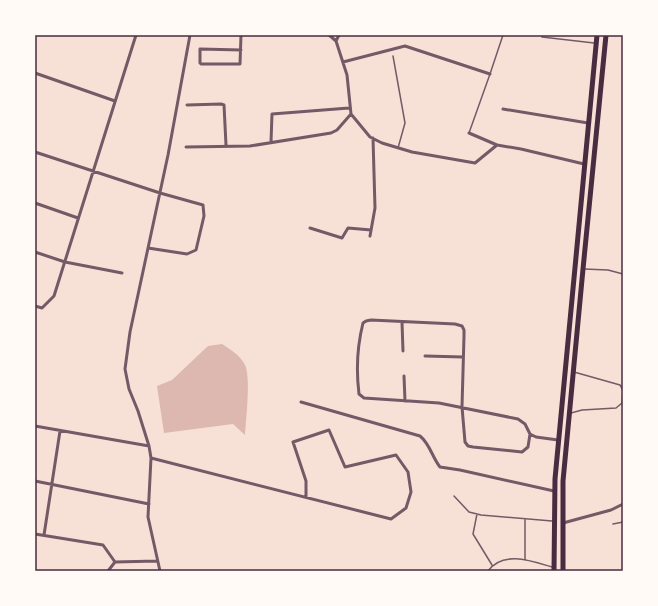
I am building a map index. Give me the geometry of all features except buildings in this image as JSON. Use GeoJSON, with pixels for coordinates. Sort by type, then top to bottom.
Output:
{"type":"FeatureCollection","features":[{"type":"Feature","properties":{"kind":"main road"},"geometry":{"type":"LineString","coordinates":[[554,569],[554,491],[558,440],[597,35]]}},
{"type":"Feature","properties":{"kind":"main road"},"geometry":{"type":"LineString","coordinates":[[563,571],[563,481],[582,269],[606,35]]}},
{"type":"Feature","properties":{"kind":"main road"},"geometry":{"type":"LineString","coordinates":[[588,124],[597,126]]}},
{"type":"Feature","properties":{"kind":"street"},"geometry":{"type":"LineString","coordinates":[[35,306],[42,308],[54,296],[92,171],[136,35]]}},
{"type":"Feature","properties":{"kind":"street"},"geometry":{"type":"LineString","coordinates":[[160,571],[148,517],[151,458],[149,446],[138,411],[129,389],[126,369],[130,332],[160,193],[190,35]]}},
{"type":"Feature","properties":{"kind":"street"},"geometry":{"type":"LineString","coordinates":[[241,35],[241,50],[241,62],[239,65],[200,63],[200,49],[241,50]]}},
{"type":"Feature","properties":{"kind":"street"},"geometry":{"type":"LineString","coordinates":[[329,35],[336,41],[347,75],[351,114],[370,137],[382,143],[412,152],[476,163],[497,145]]}},
{"type":"Feature","properties":{"kind":"street"},"geometry":{"type":"LineString","coordinates":[[336,41],[339,35]]}},
{"type":"Feature","properties":{"kind":"street"},"geometry":{"type":"LineString","coordinates":[[343,62],[405,46],[490,74]]}},
{"type":"Feature","properties":{"kind":"street"},"geometry":{"type":"LineString","coordinates":[[35,73],[115,101]]}},
{"type":"Feature","properties":{"kind":"street"},"geometry":{"type":"LineString","coordinates":[[187,105],[224,105],[226,145]]}},
{"type":"Feature","properties":{"kind":"street"},"geometry":{"type":"LineString","coordinates":[[271,142],[272,114],[350,108]]}},
{"type":"Feature","properties":{"kind":"street"},"geometry":{"type":"LineString","coordinates":[[503,109],[588,124]]}},
{"type":"Feature","properties":{"kind":"street"},"geometry":{"type":"LineString","coordinates":[[186,147],[226,145],[239,147],[331,133],[337,130],[351,114]]}},
{"type":"Feature","properties":{"kind":"street"},"geometry":{"type":"LineString","coordinates":[[469,133],[497,145],[521,149],[584,164]]}},
{"type":"Feature","properties":{"kind":"street"},"geometry":{"type":"LineString","coordinates":[[370,236],[374,208],[373,138]]}},
{"type":"Feature","properties":{"kind":"street"},"geometry":{"type":"LineString","coordinates":[[35,152],[160,193],[203,205],[204,216],[196,250],[187,254],[148,248]]}},
{"type":"Feature","properties":{"kind":"street"},"geometry":{"type":"LineString","coordinates":[[35,203],[78,218]]}},
{"type":"Feature","properties":{"kind":"street"},"geometry":{"type":"LineString","coordinates":[[310,228],[342,238],[348,228],[371,230]]}},
{"type":"Feature","properties":{"kind":"street"},"geometry":{"type":"LineString","coordinates":[[35,252],[65,262],[122,273]]}},
{"type":"Feature","properties":{"kind":"street"},"geometry":{"type":"LineString","coordinates":[[463,357],[462,407],[464,438],[468,446],[522,452],[528,447],[530,434],[525,424],[518,419],[462,407],[439,403],[405,402],[364,398],[359,394],[357,355],[362,323],[366,321],[455,324],[462,326],[464,330],[463,357]]}},
{"type":"Feature","properties":{"kind":"street"},"geometry":{"type":"LineString","coordinates":[[402,322],[402,351]]}},
{"type":"Feature","properties":{"kind":"street"},"geometry":{"type":"LineString","coordinates":[[425,356],[463,357]]}},
{"type":"Feature","properties":{"kind":"street"},"geometry":{"type":"LineString","coordinates":[[404,376],[405,402]]}},
{"type":"Feature","properties":{"kind":"street"},"geometry":{"type":"LineString","coordinates":[[301,402],[420,436],[426,441],[440,467],[554,491]]}},
{"type":"Feature","properties":{"kind":"street"},"geometry":{"type":"LineString","coordinates":[[35,426],[149,446]]}},
{"type":"Feature","properties":{"kind":"street"},"geometry":{"type":"LineString","coordinates":[[151,458],[306,498],[391,519],[406,508],[411,492],[408,472],[396,455],[345,467],[329,430],[293,442],[306,481],[306,498]]}},
{"type":"Feature","properties":{"kind":"street"},"geometry":{"type":"LineString","coordinates":[[44,535],[60,431]]}},
{"type":"Feature","properties":{"kind":"street"},"geometry":{"type":"LineString","coordinates":[[530,434],[536,437],[558,440]]}},
{"type":"Feature","properties":{"kind":"street"},"geometry":{"type":"LineString","coordinates":[[35,481],[149,504]]}},
{"type":"Feature","properties":{"kind":"street"},"geometry":{"type":"LineString","coordinates":[[563,522],[611,510],[623,504]]}},
{"type":"Feature","properties":{"kind":"street"},"geometry":{"type":"LineString","coordinates":[[35,534],[103,545],[115,562]]}},
{"type":"Feature","properties":{"kind":"street"},"geometry":{"type":"LineString","coordinates":[[115,562],[158,561]]}},
{"type":"Feature","properties":{"kind":"street"},"geometry":{"type":"LineString","coordinates":[[108,571],[115,562]]}},
{"type":"Feature","properties":{"kind":"lane"},"geometry":{"type":"LineString","coordinates":[[469,133],[503,35]]}},
{"type":"Feature","properties":{"kind":"lane"},"geometry":{"type":"LineString","coordinates":[[542,35],[596,43]]}},
{"type":"Feature","properties":{"kind":"lane"},"geometry":{"type":"LineString","coordinates":[[393,56],[405,124],[398,148]]}},
{"type":"Feature","properties":{"kind":"lane"},"geometry":{"type":"LineString","coordinates":[[582,269],[608,270],[623,274]]}},
{"type":"Feature","properties":{"kind":"lane"},"geometry":{"type":"LineString","coordinates":[[569,413],[582,410],[616,408],[622,404],[623,391],[620,385],[573,372]]}},
{"type":"Feature","properties":{"kind":"lane"},"geometry":{"type":"LineString","coordinates":[[454,496],[469,512],[477,514],[525,520],[554,521]]}},
{"type":"Feature","properties":{"kind":"lane"},"geometry":{"type":"LineString","coordinates":[[477,514],[473,534],[492,565]]}},
{"type":"Feature","properties":{"kind":"lane"},"geometry":{"type":"LineString","coordinates":[[525,520],[525,560]]}},
{"type":"Feature","properties":{"kind":"lane"},"geometry":{"type":"LineString","coordinates":[[613,524],[623,522]]}},
{"type":"Feature","properties":{"kind":"lane"},"geometry":{"type":"LineString","coordinates":[[488,571],[492,565],[503,560],[525,560],[554,569]]}},
{"type":"Feature","properties":{"kind":"shaded area"},"geometry":{"type":"Polygon","coordinates":[[[222,344],[241,359],[247,371],[248,399],[245,435],[233,424],[164,433],[157,386],[172,380],[208,346],[222,344]]]}}]}
